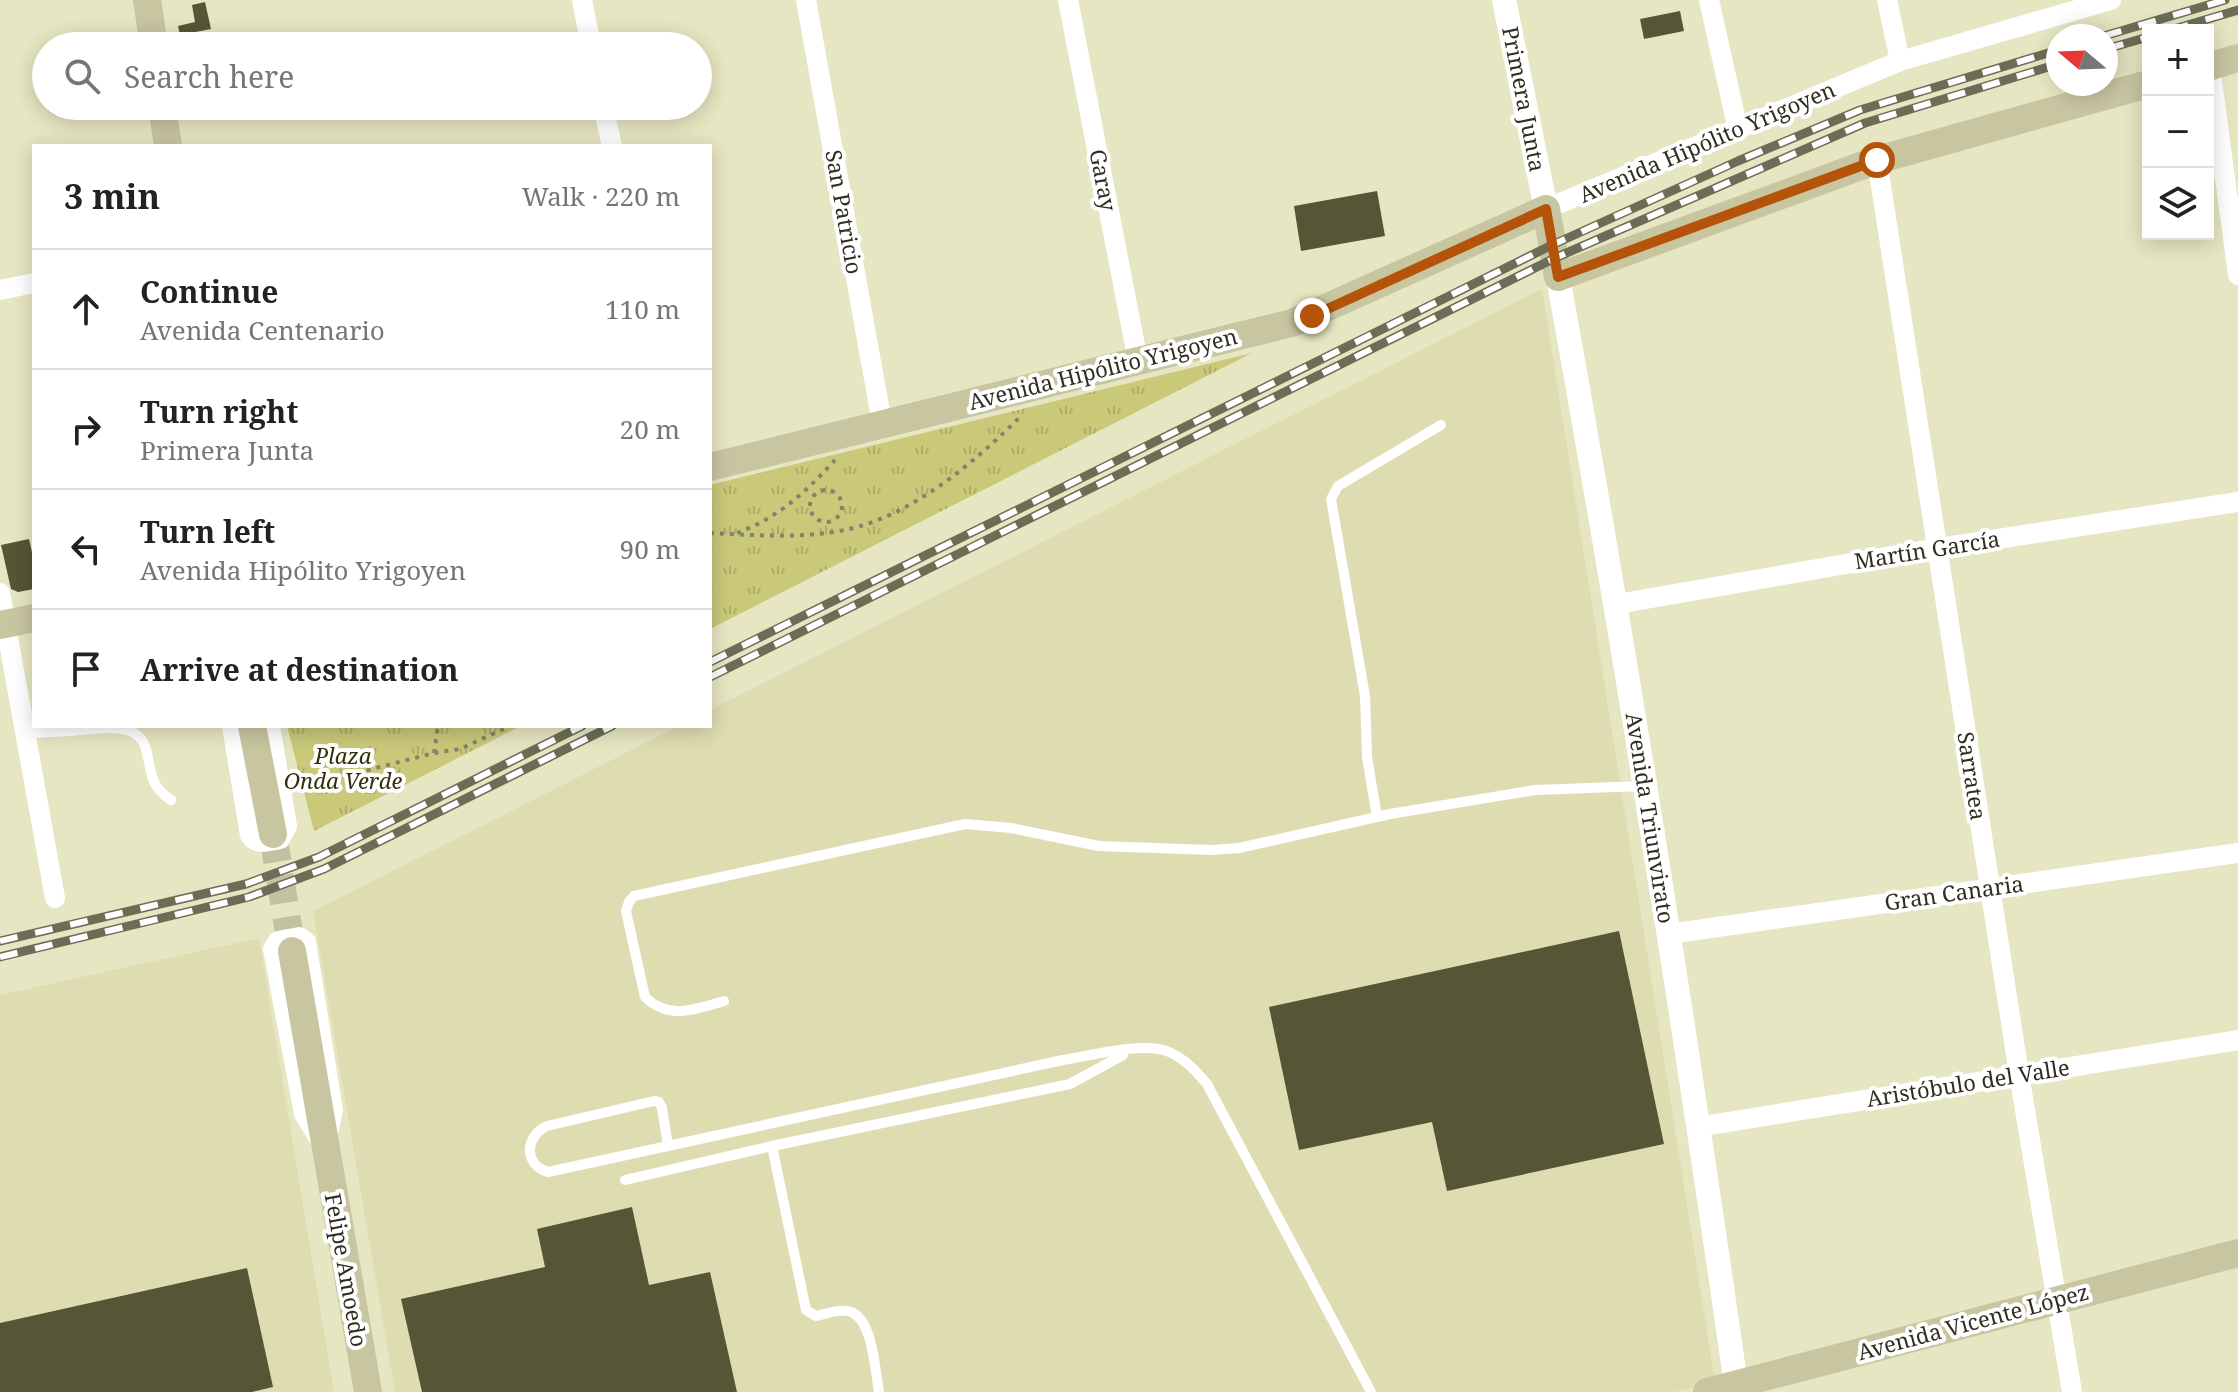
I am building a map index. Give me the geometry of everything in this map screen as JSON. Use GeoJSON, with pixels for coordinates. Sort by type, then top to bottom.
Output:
{"type":"FeatureCollection","features":[{"type":"Feature","properties":{"kind":"main road"},"geometry":{"type":"LineString","coordinates":[[147,0],[152,32]]}},
{"type":"Feature","properties":{"kind":"main road"},"geometry":{"type":"LineString","coordinates":[[2214,65],[2238,58]]}},
{"type":"Feature","properties":{"kind":"main road"},"geometry":{"type":"LineString","coordinates":[[1558,277],[1877,160],[2142,86]]}},
{"type":"Feature","properties":{"kind":"main road"},"geometry":{"type":"LineString","coordinates":[[164,120],[168,144]]}},
{"type":"Feature","properties":{"kind":"main road","name":"Avenida Hipólito Yrigoyen"},"geometry":{"type":"LineString","coordinates":[[712,466],[1312,316],[1546,209]]}},
{"type":"Feature","properties":{"kind":"main road","name":"Primera Junta"},"geometry":{"type":"LineString","coordinates":[[1546,209],[1552,245]]}},
{"type":"Feature","properties":{"kind":"main road","name":"Avenida Triunvirato"},"geometry":{"type":"LineString","coordinates":[[1552,245],[1558,277]]}},
{"type":"Feature","properties":{"kind":"main road"},"geometry":{"type":"LineString","coordinates":[[3,625],[32,618]]}},
{"type":"Feature","properties":{"kind":"main road"},"geometry":{"type":"LineString","coordinates":[[252,728],[273,834]]}},
{"type":"Feature","properties":{"kind":"main road","name":"Felipe Amoedo"},"geometry":{"type":"LineString","coordinates":[[292,951],[368,1392]]}},
{"type":"Feature","properties":{"kind":"main road","name":"Avenida Vicente López"},"geometry":{"type":"LineString","coordinates":[[1707,1392],[1736,1388],[2238,1253]]}},
{"type":"Feature","properties":{"kind":"street"},"geometry":{"type":"LineString","coordinates":[[582,0],[588,32]]}},
{"type":"Feature","properties":{"kind":"street","name":"San Patricio"},"geometry":{"type":"LineString","coordinates":[[806,0],[882,423]]}},
{"type":"Feature","properties":{"kind":"street","name":"Garay"},"geometry":{"type":"LineString","coordinates":[[1068,0],[1138,361]]}},
{"type":"Feature","properties":{"kind":"street","name":"Primera Junta"},"geometry":{"type":"LineString","coordinates":[[1504,0],[1546,209]]}},
{"type":"Feature","properties":{"kind":"street"},"geometry":{"type":"LineString","coordinates":[[1709,0],[1738,130]]}},
{"type":"Feature","properties":{"kind":"street"},"geometry":{"type":"LineString","coordinates":[[1887,0],[1900,61]]}},
{"type":"Feature","properties":{"kind":"street","name":"Avenida Hipólito Yrigoyen"},"geometry":{"type":"LineString","coordinates":[[1546,209],[1900,61],[2111,0]]}},
{"type":"Feature","properties":{"kind":"street"},"geometry":{"type":"LineString","coordinates":[[2213,96],[2238,275]]}},
{"type":"Feature","properties":{"kind":"street"},"geometry":{"type":"LineString","coordinates":[[606,120],[612,144]]}},
{"type":"Feature","properties":{"kind":"street","name":"Sarratea"},"geometry":{"type":"LineString","coordinates":[[1877,160],[1989,887],[2072,1392]]}},
{"type":"Feature","properties":{"kind":"street","name":"Avenida Triunvirato"},"geometry":{"type":"LineString","coordinates":[[1558,277],[1617,604],[1736,1388]]}},
{"type":"Feature","properties":{"kind":"street"},"geometry":{"type":"LineString","coordinates":[[0,290],[32,283]]}},
{"type":"Feature","properties":{"kind":"street","name":"Martín García"},"geometry":{"type":"LineString","coordinates":[[1617,604],[1938,548],[2238,502]]}},
{"type":"Feature","properties":{"kind":"street"},"geometry":{"type":"LineString","coordinates":[[0,593],[3,625],[55,898]]}},
{"type":"Feature","properties":{"kind":"street"},"geometry":{"type":"LineString","coordinates":[[232,728],[252,839],[261,842],[284,835],[287,826],[270,728]]}},
{"type":"Feature","properties":{"kind":"street","name":"Gran Canaria"},"geometry":{"type":"LineString","coordinates":[[1669,934],[2238,853]]}},
{"type":"Feature","properties":{"kind":"street","name":"Felipe Amoedo"},"geometry":{"type":"LineString","coordinates":[[299,937],[306,942],[333,1110],[325,1148],[304,1114],[273,949],[278,941],[299,937]]}},
{"type":"Feature","properties":{"kind":"street","name":"Aristóbulo del Valle"},"geometry":{"type":"LineString","coordinates":[[1697,1127],[2238,1040]]}},
{"type":"Feature","properties":{"kind":"lane"},"geometry":{"type":"LineString","coordinates":[[1377,817],[1367,757],[1365,696],[1331,499],[1338,486],[1441,425]]}},
{"type":"Feature","properties":{"kind":"lane"},"geometry":{"type":"LineString","coordinates":[[26,734],[106,728],[135,734],[144,743],[153,783],[171,800]]}},
{"type":"Feature","properties":{"kind":"lane"},"geometry":{"type":"LineString","coordinates":[[724,1001],[676,1013],[666,1011],[645,997],[626,911],[634,896],[965,824],[1011,828],[1099,846],[1189,851],[1239,848],[1377,817],[1535,790],[1643,786]]}},
{"type":"Feature","properties":{"kind":"lane"},"geometry":{"type":"LineString","coordinates":[[668,1146],[662,1108],[659,1102],[654,1101],[547,1126],[533,1135],[529,1144],[535,1165],[548,1172],[668,1146],[1063,1060],[1132,1050],[1168,1051],[1194,1069],[1207,1084],[1371,1392]]}},
{"type":"Feature","properties":{"kind":"lane"},"geometry":{"type":"LineString","coordinates":[[625,1180],[1070,1084],[1132,1050]]}},
{"type":"Feature","properties":{"kind":"lane"},"geometry":{"type":"LineString","coordinates":[[772,1146],[806,1310],[816,1316],[851,1311],[861,1317],[867,1327],[879,1392]]}},
{"type":"Feature","properties":{"kind":"path"},"geometry":{"type":"LineString","coordinates":[[712,533],[809,534],[872,522],[951,478],[983,453],[1052,383]]}},
{"type":"Feature","properties":{"kind":"path"},"geometry":{"type":"LineString","coordinates":[[735,534],[787,508],[836,459],[850,431]]}},
{"type":"Feature","properties":{"kind":"path"},"geometry":{"type":"LineString","coordinates":[[814,483],[819,491]]}},
{"type":"Feature","properties":{"kind":"path"},"geometry":{"type":"LineString","coordinates":[[819,491],[830,491],[841,501],[841,512],[830,522],[815,519],[810,510],[811,499],[819,491]]}},
{"type":"Feature","properties":{"kind":"path"},"geometry":{"type":"LineString","coordinates":[[830,522],[831,531]]}},
{"type":"Feature","properties":{"kind":"path"},"geometry":{"type":"LineString","coordinates":[[434,753],[438,728]]}},
{"type":"Feature","properties":{"kind":"path"},"geometry":{"type":"LineString","coordinates":[[282,793],[460,749],[506,728]]}},
{"type":"Feature","properties":{"kind":"shaded area"},"geometry":{"type":"Polygon","coordinates":[[[1542,289],[1715,1382],[1674,1392],[395,1392],[313,911],[675,728],[712,728],[712,709],[1542,289]]]}},
{"type":"Feature","properties":{"kind":"shaded area"},"geometry":{"type":"Polygon","coordinates":[[[259,938],[334,1392],[0,1392],[0,995],[259,938]]]}},
{"type":"Feature","properties":{"kind":"green space"},"geometry":{"type":"Polygon","coordinates":[[[1252,353],[712,628],[712,485],[1252,353]]]}},
{"type":"Feature","properties":{"kind":"green space","name":"Plaza Onda Verde"},"geometry":{"type":"Polygon","coordinates":[[[288,728],[517,728],[314,831],[288,728]]]}},
{"type":"Feature","properties":{"kind":"building"},"geometry":{"type":"Polygon","coordinates":[[[205,2],[211,29],[179,32],[178,26],[195,22],[192,5],[205,2]]]}},
{"type":"Feature","properties":{"kind":"building"},"geometry":{"type":"Polygon","coordinates":[[[1680,11],[1684,31],[1644,39],[1640,19],[1680,11]]]}},
{"type":"Feature","properties":{"kind":"building"},"geometry":{"type":"Polygon","coordinates":[[[1377,191],[1385,236],[1301,251],[1294,206],[1377,191]]]}},
{"type":"Feature","properties":{"kind":"building"},"geometry":{"type":"Polygon","coordinates":[[[29,539],[32,589],[18,592],[11,589],[1,545],[29,539]]]}},
{"type":"Feature","properties":{"kind":"building"},"geometry":{"type":"Polygon","coordinates":[[[1619,931],[1664,1144],[1447,1191],[1432,1122],[1299,1150],[1269,1007],[1619,931]]]}},
{"type":"Feature","properties":{"kind":"building"},"geometry":{"type":"Polygon","coordinates":[[[632,1207],[649,1285],[710,1272],[737,1392],[422,1392],[401,1299],[545,1267],[537,1229],[632,1207]]]}},
{"type":"Feature","properties":{"kind":"building"},"geometry":{"type":"Polygon","coordinates":[[[247,1268],[273,1387],[252,1392],[0,1392],[0,1323],[247,1268]]]}},
{"type":"Feature","properties":{"kind":"tunnel"},"geometry":{"type":"LineString","coordinates":[[273,834],[292,951]]}},
{"type":"Feature","properties":{"kind":"railway"},"geometry":{"type":"LineString","coordinates":[[2118,32],[2225,0]]}},
{"type":"Feature","properties":{"kind":"railway"},"geometry":{"type":"LineString","coordinates":[[2191,24],[2238,10]]}},
{"type":"Feature","properties":{"kind":"railway"},"geometry":{"type":"LineString","coordinates":[[2118,46],[2142,39]]}},
{"type":"Feature","properties":{"kind":"railway"},"geometry":{"type":"LineString","coordinates":[[712,661],[1552,245],[1860,110],[2046,54]]}},
{"type":"Feature","properties":{"kind":"railway"},"geometry":{"type":"LineString","coordinates":[[712,676],[1555,258],[1865,123],[2046,68]]}},
{"type":"Feature","properties":{"kind":"railway"},"geometry":{"type":"LineString","coordinates":[[0,941],[246,884],[319,857],[578,728]]}},
{"type":"Feature","properties":{"kind":"railway"},"geometry":{"type":"LineString","coordinates":[[0,957],[249,897],[324,869],[608,728]]}},
{"type":"Feature","properties":{"kind":"route"},"geometry":{"type":"LineString","coordinates":[[1312,316],[1546,209],[1558,277],[1877,160]]}}]}
